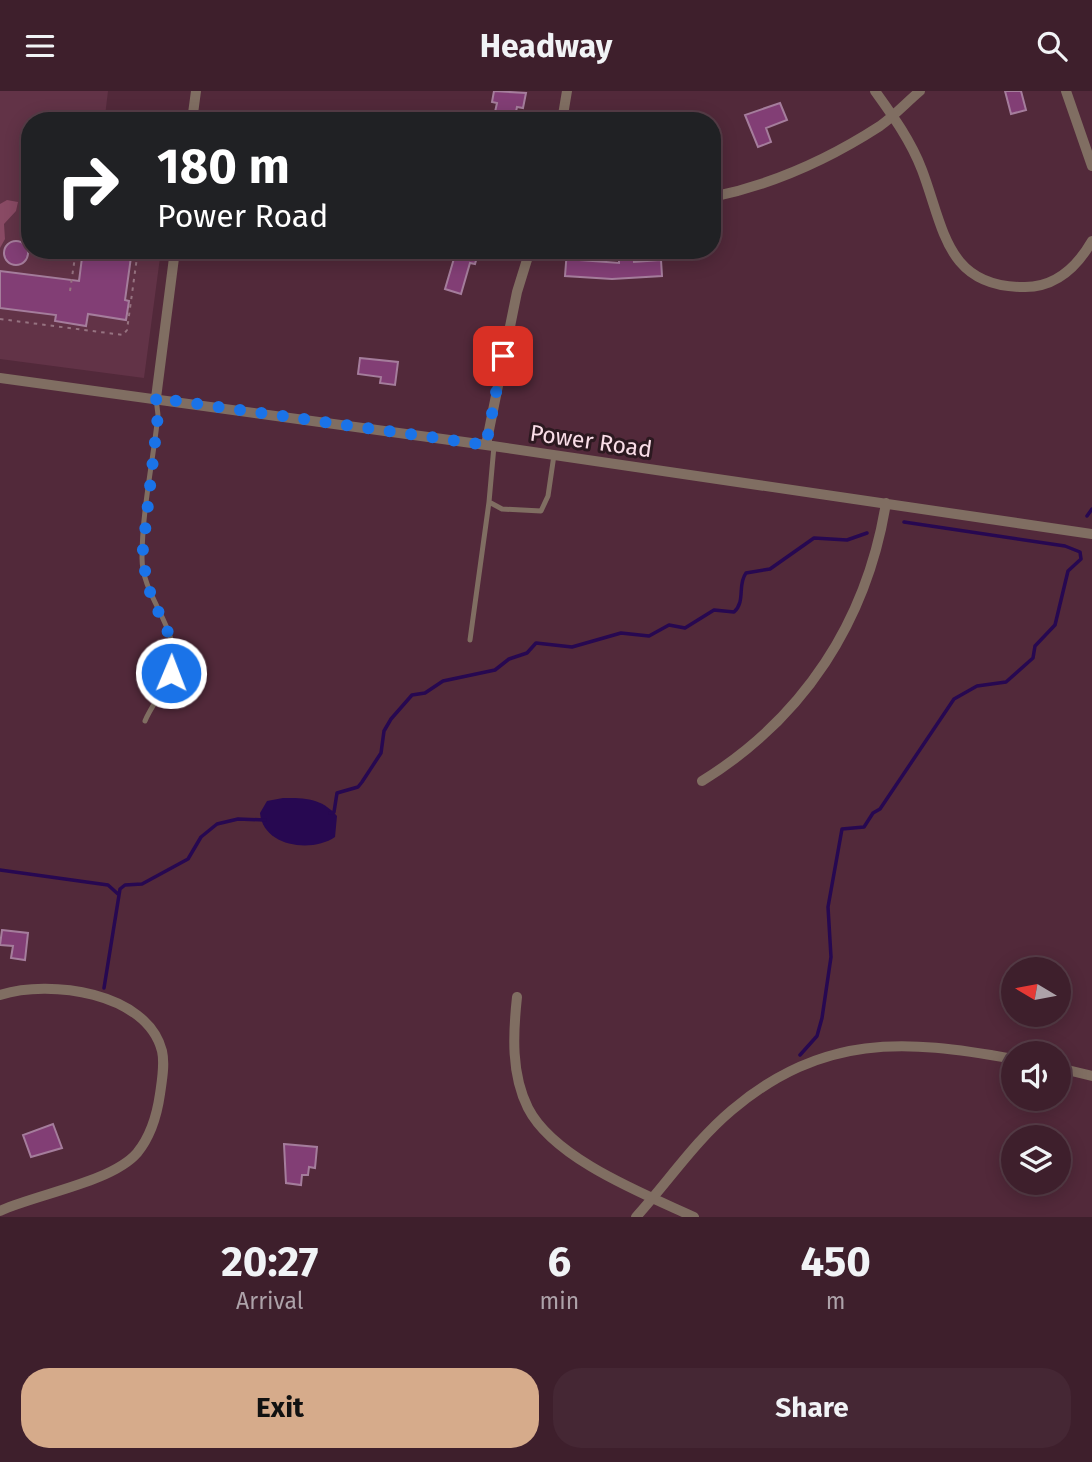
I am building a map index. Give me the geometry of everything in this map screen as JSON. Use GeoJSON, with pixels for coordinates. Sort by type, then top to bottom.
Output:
{"type":"FeatureCollection","features":[{"type":"Feature","properties":{"kind":"street"},"geometry":{"type":"LineString","coordinates":[[193,112],[196,91]]}},
{"type":"Feature","properties":{"kind":"street"},"geometry":{"type":"LineString","coordinates":[[564,112],[567,91]]}},
{"type":"Feature","properties":{"kind":"street"},"geometry":{"type":"LineString","coordinates":[[876,91],[922,169],[947,245],[972,275],[992,284],[1036,287],[1070,271],[1092,241]]}},
{"type":"Feature","properties":{"kind":"street"},"geometry":{"type":"LineString","coordinates":[[721,194],[791,173],[882,124],[920,91]]}},
{"type":"Feature","properties":{"kind":"street"},"geometry":{"type":"LineString","coordinates":[[1066,91],[1092,166]]}},
{"type":"Feature","properties":{"kind":"street"},"geometry":{"type":"LineString","coordinates":[[156,398],[174,259]]}},
{"type":"Feature","properties":{"kind":"street"},"geometry":{"type":"LineString","coordinates":[[490,445],[517,292],[527,259]]}},
{"type":"Feature","properties":{"kind":"street","name":"Power Road"},"geometry":{"type":"LineString","coordinates":[[0,378],[490,445],[1092,534]]}},
{"type":"Feature","properties":{"kind":"street"},"geometry":{"type":"LineString","coordinates":[[702,781],[761,738],[808,690],[823,668],[856,610],[879,544],[886,503]]}},
{"type":"Feature","properties":{"kind":"street"},"geometry":{"type":"LineString","coordinates":[[0,995],[33,988],[54,988],[77,991],[123,1006],[154,1033],[162,1052],[163,1074],[152,1128],[129,1160],[108,1173],[0,1211]]}},
{"type":"Feature","properties":{"kind":"street"},"geometry":{"type":"LineString","coordinates":[[517,997],[515,1059],[529,1110],[552,1139],[586,1162],[694,1217]]}},
{"type":"Feature","properties":{"kind":"street"},"geometry":{"type":"LineString","coordinates":[[636,1217],[698,1144],[732,1109],[787,1073],[828,1055],[886,1045],[914,1045],[1001,1057]]}},
{"type":"Feature","properties":{"kind":"street"},"geometry":{"type":"LineString","coordinates":[[1071,1071],[1092,1076]]}},
{"type":"Feature","properties":{"kind":"lane"},"geometry":{"type":"LineString","coordinates":[[145,721],[163,690],[174,659],[174,645],[151,596],[143,565],[158,415],[156,398]]}},
{"type":"Feature","properties":{"kind":"lane"},"geometry":{"type":"LineString","coordinates":[[470,640],[489,502],[490,445]]}},
{"type":"Feature","properties":{"kind":"lane"},"geometry":{"type":"LineString","coordinates":[[489,502],[502,509],[541,510],[548,496],[554,455]]}},
{"type":"Feature","properties":{"kind":"path"},"geometry":{"type":"LineString","coordinates":[[70,291],[75,259]]}},
{"type":"Feature","properties":{"kind":"path"},"geometry":{"type":"LineString","coordinates":[[0,319],[123,335],[127,330],[137,259]]}},
{"type":"Feature","properties":{"kind":"path"},"geometry":{"type":"LineString","coordinates":[[130,265],[136,266]]}},
{"type":"Feature","properties":{"kind":"shaded area"},"geometry":{"type":"Polygon","coordinates":[[[0,91],[108,91],[105,112],[21,112],[21,259],[160,259],[144,378],[0,359],[0,91]]]}},
{"type":"Feature","properties":{"kind":"shaded area"},"geometry":{"type":"Polygon","coordinates":[[[7,200],[18,202],[16,211],[4,224],[5,239],[0,248],[0,204],[7,200]]]}},
{"type":"Feature","properties":{"kind":"shaded area"},"geometry":{"type":"Polygon","coordinates":[[[283,798],[313,800],[331,810],[337,816],[335,837],[314,845],[290,844],[279,840],[263,824],[260,813],[267,801],[283,798]]]}},
{"type":"Feature","properties":{"kind":"building"},"geometry":{"type":"Polygon","coordinates":[[[494,91],[526,93],[523,108],[517,107],[516,112],[495,112],[497,103],[492,102],[494,91]]]}},
{"type":"Feature","properties":{"kind":"building"},"geometry":{"type":"Polygon","coordinates":[[[1005,91],[1021,91],[1026,110],[1011,114],[1005,91]]]}},
{"type":"Feature","properties":{"kind":"building"},"geometry":{"type":"Polygon","coordinates":[[[780,103],[787,120],[766,128],[771,142],[758,147],[745,115],[780,103]]]}},
{"type":"Feature","properties":{"kind":"building"},"geometry":{"type":"Polygon","coordinates":[[[21,242],[21,259],[26,259],[16,265],[7,262],[4,253],[7,244],[21,242]]]}},
{"type":"Feature","properties":{"kind":"building"},"geometry":{"type":"Polygon","coordinates":[[[82,259],[131,259],[125,300],[129,301],[126,320],[88,314],[86,326],[55,321],[56,315],[0,308],[0,271],[79,281],[82,259]]]}},
{"type":"Feature","properties":{"kind":"building"},"geometry":{"type":"Polygon","coordinates":[[[454,259],[476,259],[475,264],[470,263],[461,294],[445,289],[454,259]]]}},
{"type":"Feature","properties":{"kind":"building"},"geometry":{"type":"Polygon","coordinates":[[[566,259],[619,263],[619,259],[634,259],[634,262],[661,260],[662,276],[612,279],[565,276],[566,259]]]}},
{"type":"Feature","properties":{"kind":"building"},"geometry":{"type":"Polygon","coordinates":[[[360,358],[398,362],[395,385],[380,383],[381,377],[358,374],[360,358]]]}},
{"type":"Feature","properties":{"kind":"building"},"geometry":{"type":"Polygon","coordinates":[[[2,930],[28,933],[25,960],[11,958],[13,946],[0,945],[2,930]]]}},
{"type":"Feature","properties":{"kind":"building"},"geometry":{"type":"Polygon","coordinates":[[[53,1124],[62,1148],[31,1157],[23,1135],[53,1124]]]}},
{"type":"Feature","properties":{"kind":"building"},"geometry":{"type":"Polygon","coordinates":[[[284,1144],[317,1147],[315,1168],[309,1167],[308,1175],[302,1175],[301,1185],[286,1183],[284,1144]]]}},
{"type":"Feature","properties":{"kind":"waterway"},"geometry":{"type":"LineString","coordinates":[[1087,516],[1092,509]]}},
{"type":"Feature","properties":{"kind":"waterway"},"geometry":{"type":"LineString","coordinates":[[800,1055],[817,1036],[822,1018],[831,957],[828,907],[842,829],[864,827],[873,813],[880,809],[954,699],[977,686],[1006,682],[1033,658],[1035,646],[1055,625],[1068,571],[1081,559],[1080,552],[1065,546],[904,522]]}},
{"type":"Feature","properties":{"kind":"waterway"},"geometry":{"type":"LineString","coordinates":[[330,813],[334,812],[337,793],[358,787],[362,782],[381,753],[384,731],[412,695],[425,693],[443,681],[495,670],[509,659],[527,653],[536,643],[572,647],[621,633],[649,636],[669,625],[685,628],[714,610],[734,612],[740,603],[746,573],[770,569],[814,538],[847,540],[867,533]]}},
{"type":"Feature","properties":{"kind":"waterway"},"geometry":{"type":"LineString","coordinates":[[104,988],[120,889],[125,885],[142,884],[188,859],[201,837],[217,824],[238,819],[265,820]]}},
{"type":"Feature","properties":{"kind":"waterway"},"geometry":{"type":"LineString","coordinates":[[0,870],[108,885],[118,894]]}},
{"type":"Feature","properties":{"kind":"route"},"geometry":{"type":"LineString","coordinates":[[171,673],[174,645],[151,596],[143,573],[142,558],[158,415],[156,398],[486,445],[503,356]]}}]}
